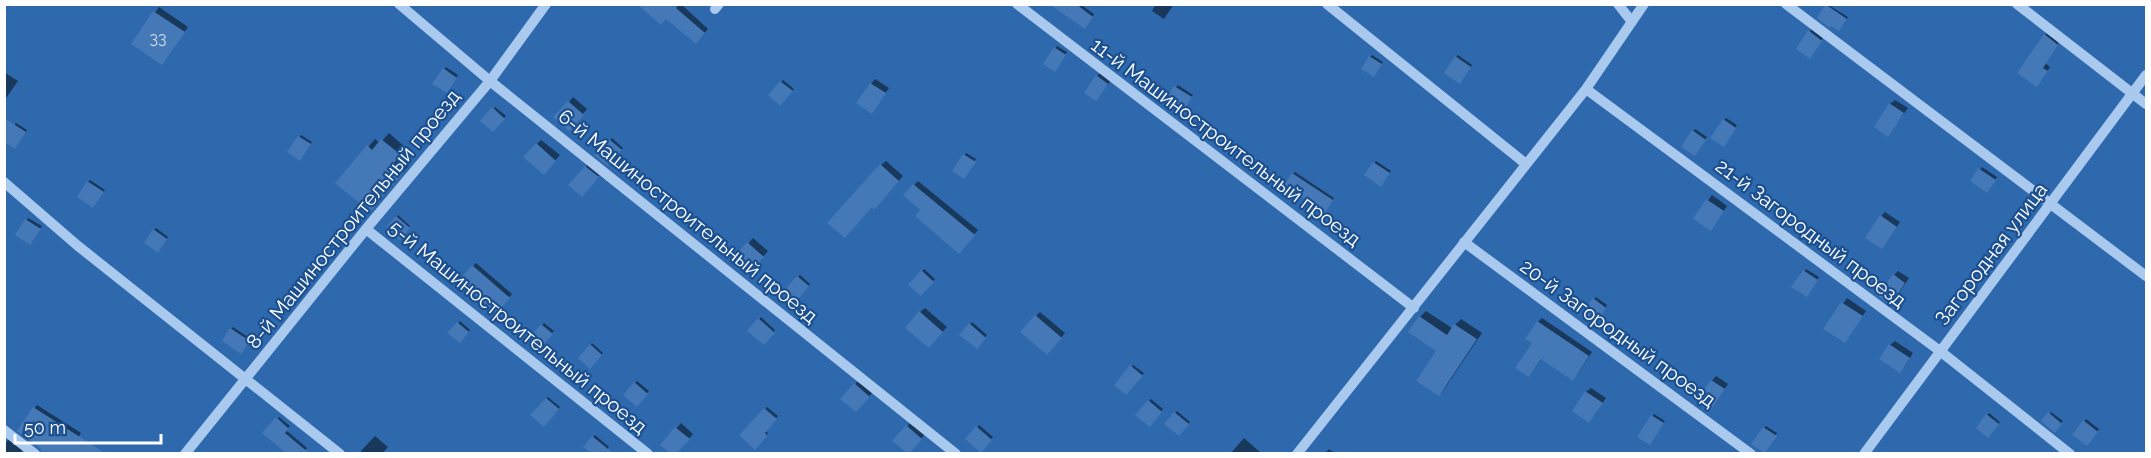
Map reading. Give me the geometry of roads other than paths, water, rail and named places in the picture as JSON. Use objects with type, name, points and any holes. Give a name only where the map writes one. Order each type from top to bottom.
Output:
[{"type":"street","name":"6-й Машиностроительный проезд","points":[[399,4],[490,81],[956,453]]},
{"type":"street","name":"8-й Машиностроительный проезд","points":[[185,453],[366,229],[490,81],[546,4]]},
{"type":"street","name":"11-й Машиностроительный проезд","points":[[1017,4],[1414,308]]},
{"type":"street","points":[[1327,4],[1526,164]]},
{"type":"street","points":[[1618,4],[1632,22]]},
{"type":"street","points":[[1297,453],[1586,88],[1644,4]]},
{"type":"street","points":[[1786,4],[2146,276]]},
{"type":"street","points":[[2017,4],[2146,104]]},
{"type":"street","name":"Загородная улица","points":[[1864,453],[2146,75]]},
{"type":"street","name":"21-й Загородный проезд","points":[[1586,88],[1940,351],[2070,453]]},
{"type":"street","points":[[4,182],[78,246],[244,380],[340,453]]},
{"type":"street","name":"5-й Машиностроительный проезд","points":[[366,229],[648,453]]},
{"type":"street","name":"20-й Загородный проезд","points":[[1464,242],[1751,453]]},
{"type":"street","points":[[4,430],[35,453]]}]
